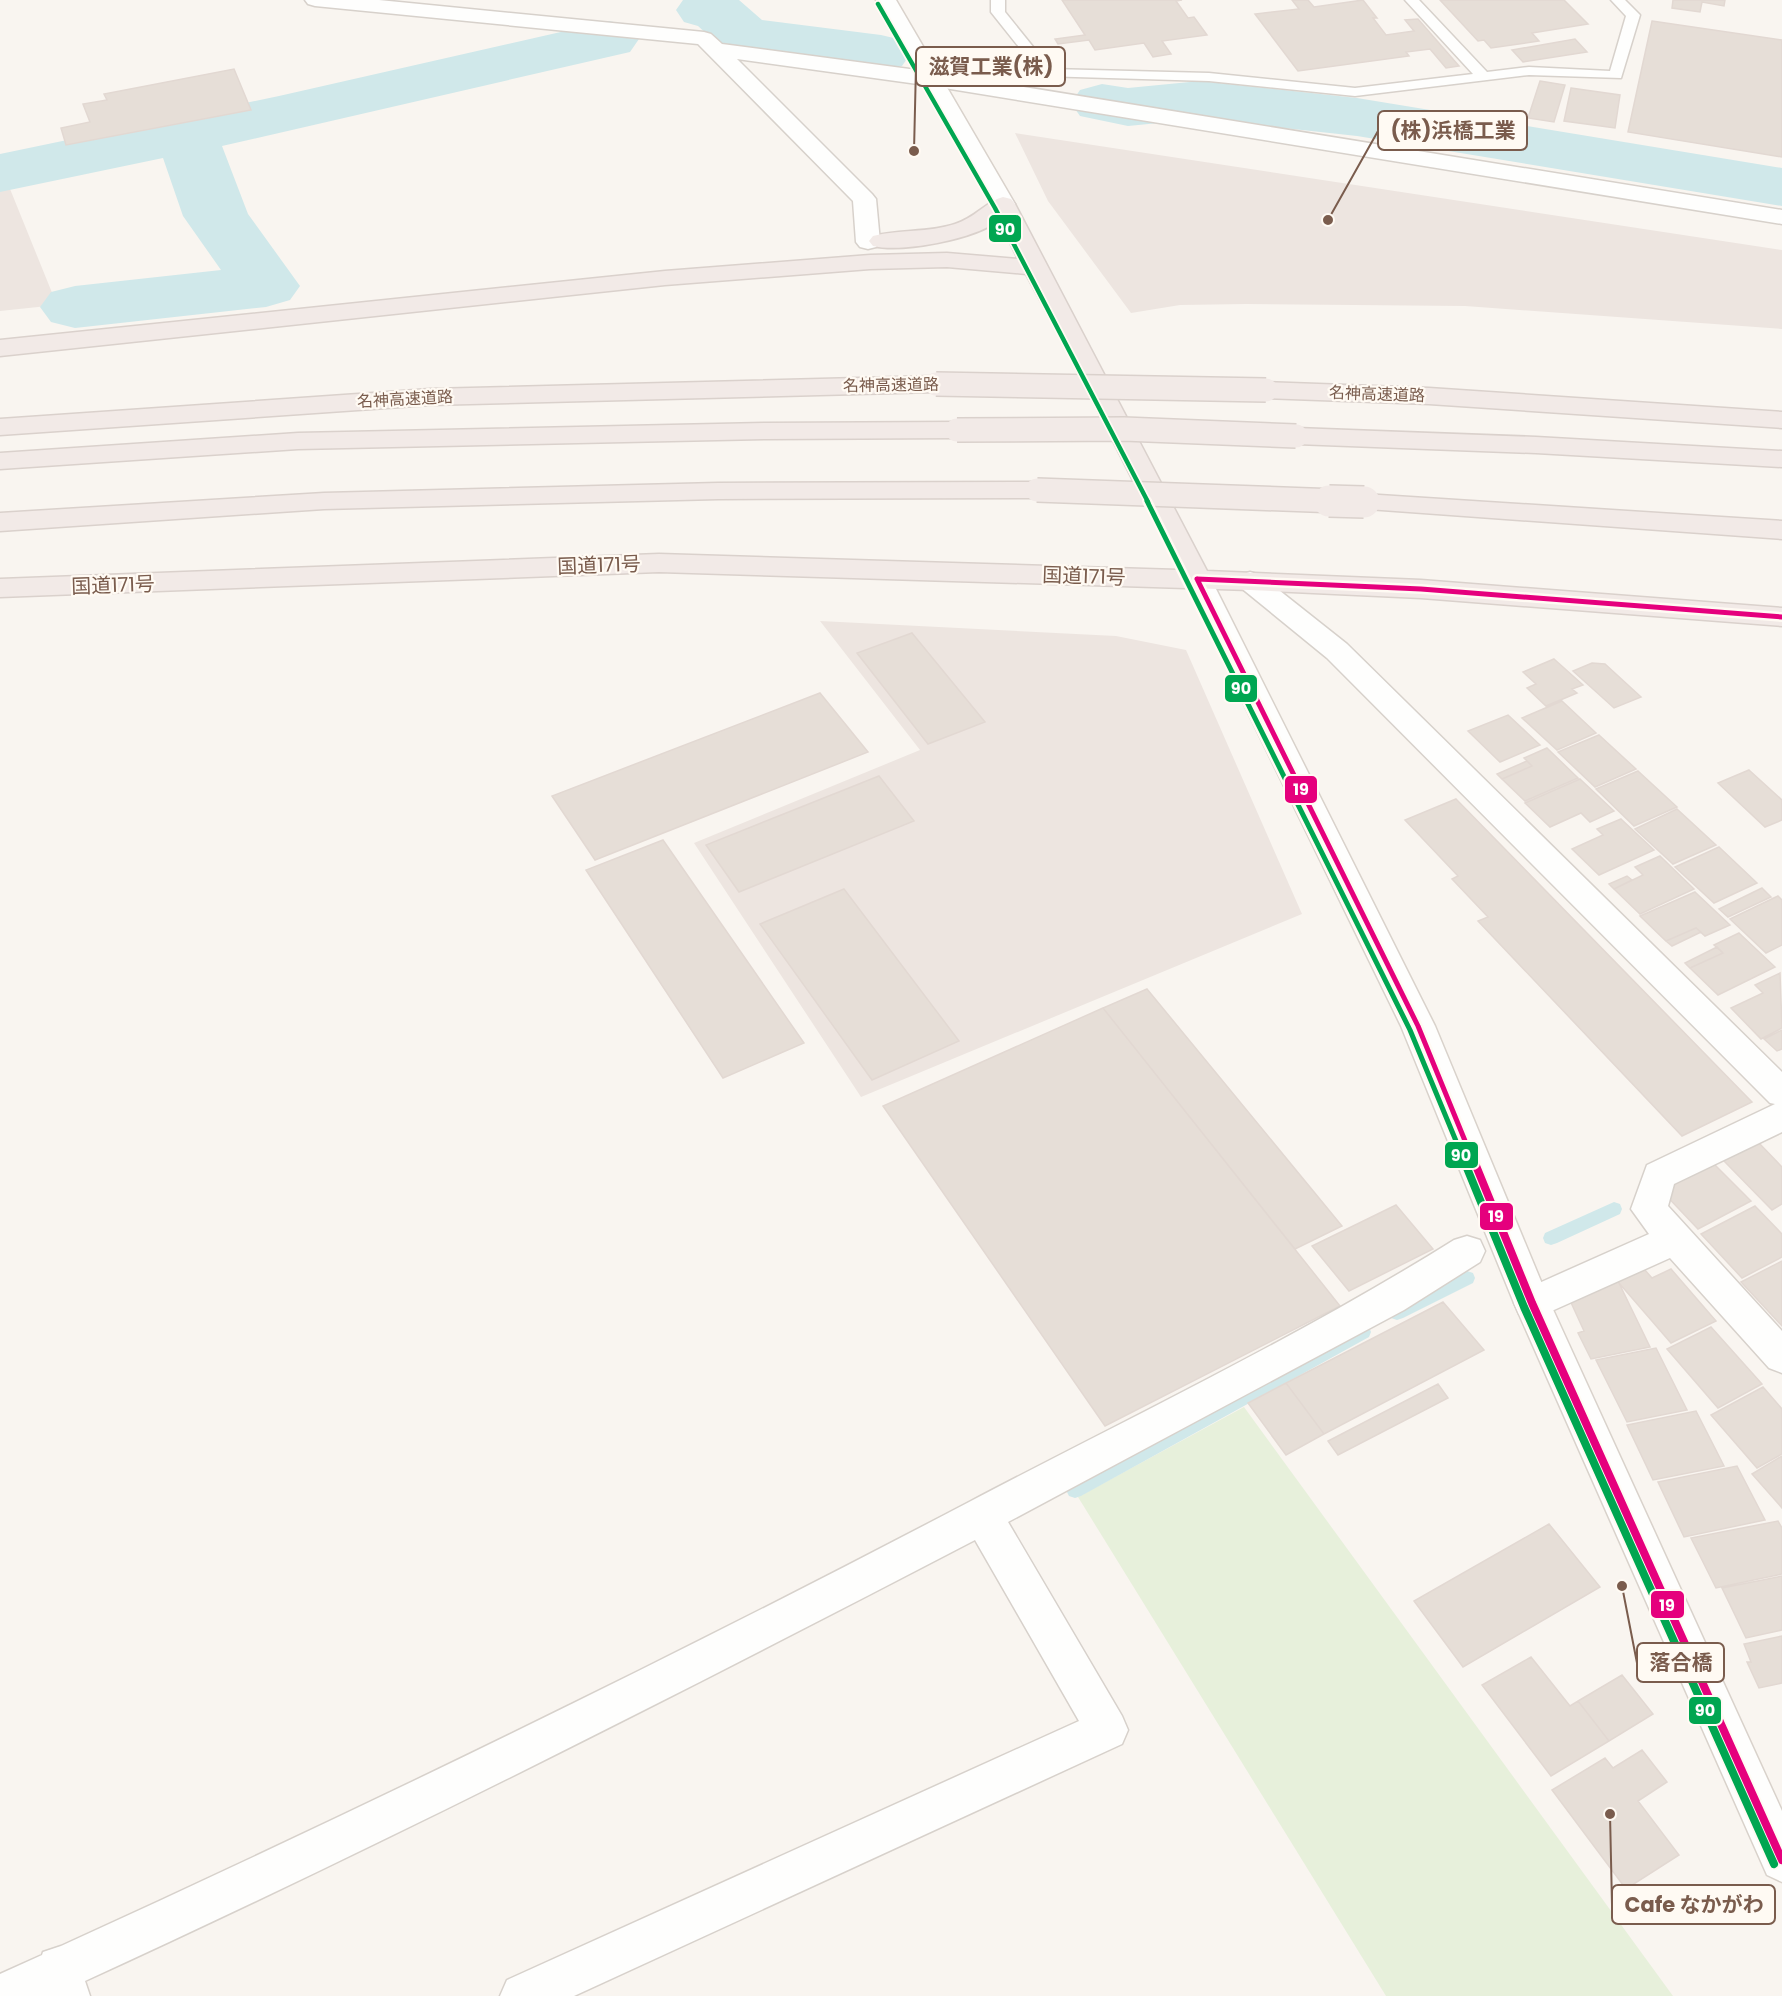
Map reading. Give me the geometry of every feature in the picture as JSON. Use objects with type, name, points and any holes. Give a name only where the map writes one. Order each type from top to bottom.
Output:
[{"type":"highway","points":[[415,304],[510,280],[693,258],[924,238],[961,230],[979,223],[1004,204],[1034,267],[1082,353],[1197,579]]},
{"type":"highway","points":[[0,348],[665,278],[870,262],[947,260],[1034,267]]},
{"type":"highway","name":"名神高速道路","points":[[0,427],[430,397],[936,384],[1266,390],[1429,396],[1782,420]]},
{"type":"highway","name":"名神高速道路","points":[[0,461],[298,441],[767,431],[1124,429],[1536,445],[1782,459]]},
{"type":"highway","points":[[0,522],[324,501],[717,491],[1037,490],[1364,502],[1782,530]]},
{"type":"highway","name":"国道171号","points":[[0,588],[659,563],[1197,579],[1421,589],[1782,617]]},
{"type":"street","points":[[315,0],[704,38],[864,199],[868,242]]},
{"type":"street","points":[[886,0],[1004,204]]},
{"type":"street","points":[[716,50],[932,79],[1782,217]]},
{"type":"street","points":[[1197,579],[1418,1026],[1532,1303],[1782,1860]]},
{"type":"street","points":[[1250,581],[1337,651],[1782,1093]]},
{"type":"street","points":[[1782,1116],[1659,1175],[1649,1209],[1782,1358]]},
{"type":"street","points":[[1532,1303],[1675,1239]]},
{"type":"street","points":[[3,1996],[63,1982],[219,1898],[647,1689],[982,1515],[1087,1476],[1391,1299],[1467,1251]]},
{"type":"street","points":[[535,1994],[1107,1730],[982,1515]]},
{"type":"lane","points":[[998,0],[998,12],[1047,73],[1209,77],[1355,92],[1529,71],[1616,75],[1632,15],[1618,0]]},
{"type":"lane","points":[[1412,0],[1484,76]]},
{"type":"shaded area","points":[[1015,133],[1782,250],[1782,329],[1465,306],[1180,305],[1131,313],[1048,201]]},
{"type":"shaded area","points":[[6,179],[57,305],[0,311],[0,180]]},
{"type":"shaded area","points":[[820,621],[1116,636],[1186,650],[1302,914],[861,1097],[694,843],[920,750]]},
{"type":"green space","points":[[1244,1407],[1673,1996],[1386,1996],[1078,1497]]},
{"type":"building","points":[[1062,0],[1182,0],[1176,1],[1188,18],[1194,17],[1207,35],[1162,41],[1171,54],[1153,57],[1144,43],[1095,50],[1089,40],[1058,44],[1055,39],[1085,35]]},
{"type":"building","points":[[1292,0],[1308,0],[1314,7],[1363,0],[1377,18],[1373,18],[1386,35],[1414,31],[1405,20],[1418,19],[1459,66],[1446,68],[1430,49],[1406,52],[1409,56],[1298,71],[1255,14],[1299,9]]},
{"type":"building","points":[[1440,0],[1564,0],[1588,24],[1532,33],[1539,41],[1491,48],[1484,40],[1478,41]]},
{"type":"building","points":[[1673,0],[1725,0],[1724,6],[1702,2],[1700,12],[1672,8]]},
{"type":"building","points":[[1652,21],[1782,40],[1782,157],[1628,132]]},
{"type":"building","points":[[1575,39],[1587,52],[1523,62],[1512,50]]},
{"type":"building","points":[[234,69],[251,110],[66,145],[61,128],[90,122],[83,104],[107,100],[104,94]]},
{"type":"building","points":[[1540,81],[1565,85],[1554,122],[1528,118]]},
{"type":"building","points":[[1571,88],[1620,95],[1615,128],[1564,121]]},
{"type":"building","points":[[912,633],[985,722],[928,744],[857,653]]},
{"type":"building","points":[[1554,659],[1583,685],[1572,689],[1577,693],[1546,706],[1527,688],[1536,684],[1523,672]]},
{"type":"building","points":[[1592,663],[1605,664],[1641,697],[1614,708],[1573,671]]},
{"type":"building","points":[[820,693],[868,752],[595,860],[552,796]]},
{"type":"building","points":[[1562,701],[1596,733],[1557,750],[1522,718]]},
{"type":"building","points":[[1508,715],[1540,745],[1500,762],[1468,731]]},
{"type":"building","points":[[1599,735],[1636,769],[1595,787],[1558,752]]},
{"type":"building","points":[[1547,748],[1578,778],[1525,801],[1502,779],[1532,766],[1524,758]]},
{"type":"building","points":[[1527,761],[1532,766],[1502,779],[1497,774]]},
{"type":"building","points":[[1749,770],[1782,800],[1782,820],[1765,827],[1718,783]]},
{"type":"building","points":[[1638,771],[1677,807],[1634,826],[1596,789]]},
{"type":"building","points":[[879,776],[914,821],[739,892],[706,845]]},
{"type":"building","points":[[1580,779],[1614,811],[1590,822],[1581,813],[1550,827],[1525,803]]},
{"type":"building","points":[[1456,799],[1752,1102],[1682,1136],[1478,921],[1488,917],[1452,879],[1458,876],[1405,820]]},
{"type":"building","points":[[1677,809],[1716,845],[1673,864],[1635,829]]},
{"type":"building","points":[[1621,819],[1654,850],[1599,875],[1572,849],[1603,835],[1597,829]]},
{"type":"building","points":[[663,840],[804,1043],[723,1078],[586,870]]},
{"type":"building","points":[[1719,847],[1757,883],[1714,903],[1675,867]]},
{"type":"building","points":[[1660,856],[1694,889],[1640,914],[1614,889],[1643,875],[1635,867]]},
{"type":"building","points":[[1627,876],[1632,880],[1614,889],[1609,884]]},
{"type":"building","points":[[1762,888],[1771,897],[1728,917],[1719,909]]},
{"type":"building","points":[[844,889],[959,1041],[872,1080],[760,924]]},
{"type":"building","points":[[1695,892],[1730,925],[1705,936],[1696,928],[1666,941],[1640,916]]},
{"type":"building","points":[[1778,896],[1782,900],[1782,945],[1766,953],[1730,919]]},
{"type":"building","points":[[1696,928],[1701,932],[1672,946],[1666,941]]},
{"type":"building","points":[[1739,933],[1775,967],[1718,995],[1690,968],[1723,953],[1714,945]]},
{"type":"building","points":[[1717,947],[1723,953],[1690,968],[1685,963]]},
{"type":"building","points":[[1780,973],[1782,1028],[1761,1039],[1731,1008],[1763,993],[1755,985]]},
{"type":"building","points":[[1147,989],[1342,1226],[1295,1249],[1103,1008]]},
{"type":"building","points":[[1103,1008],[1340,1306],[1105,1426],[883,1106]]},
{"type":"building","points":[[1782,1030],[1782,1049],[1777,1051],[1764,1039]]},
{"type":"building","points":[[1758,1142],[1782,1167],[1782,1204],[1772,1210],[1723,1160]]},
{"type":"building","points":[[1712,1162],[1751,1201],[1698,1229],[1660,1189]]},
{"type":"building","points":[[1396,1205],[1433,1249],[1349,1291],[1312,1246]]},
{"type":"building","points":[[1755,1206],[1782,1234],[1782,1257],[1742,1278],[1701,1234]]},
{"type":"building","points":[[1636,1260],[1652,1278],[1671,1269],[1716,1321],[1671,1343],[1619,1283],[1618,1269]]},
{"type":"building","points":[[1782,1261],[1782,1326],[1741,1282]]},
{"type":"building","points":[[1618,1281],[1650,1347],[1591,1359],[1578,1333],[1584,1331],[1568,1296]]},
{"type":"building","points":[[1443,1302],[1484,1350],[1324,1434],[1286,1383]]},
{"type":"building","points":[[1711,1327],[1762,1384],[1718,1408],[1667,1349]]},
{"type":"building","points":[[1656,1348],[1687,1410],[1627,1422],[1596,1360]]},
{"type":"building","points":[[1286,1383],[1324,1434],[1286,1455],[1248,1403]]},
{"type":"building","points":[[1438,1384],[1448,1398],[1338,1455],[1328,1441]]},
{"type":"building","points":[[1763,1387],[1782,1409],[1782,1454],[1757,1468],[1711,1415]]},
{"type":"building","points":[[1696,1411],[1724,1466],[1653,1480],[1627,1425]]},
{"type":"building","points":[[1782,1456],[1782,1508],[1752,1474]]},
{"type":"building","points":[[1737,1466],[1765,1520],[1684,1537],[1658,1482]]},
{"type":"building","points":[[1778,1521],[1782,1528],[1782,1574],[1716,1588],[1691,1538]]},
{"type":"building","points":[[1549,1524],[1600,1587],[1463,1667],[1414,1601]]},
{"type":"building","points":[[1782,1576],[1782,1630],[1746,1638],[1722,1588]]},
{"type":"building","points":[[1782,1636],[1782,1683],[1759,1688],[1747,1662],[1751,1662],[1744,1644]]},
{"type":"building","points":[[1531,1657],[1570,1706],[1578,1701],[1609,1741],[1551,1776],[1482,1685]]},
{"type":"building","points":[[1622,1675],[1653,1714],[1609,1741],[1578,1701]]},
{"type":"building","points":[[1642,1750],[1667,1782],[1638,1801],[1679,1855],[1626,1889],[1552,1790],[1605,1758],[1613,1768]]},
{"type":"waterway","points":[[705,10],[715,10],[744,36],[881,53]]},
{"type":"waterway","points":[[0,173],[279,115],[609,39]]},
{"type":"waterway","points":[[1102,103],[1128,107],[1200,100],[1357,117],[1782,187]]},
{"type":"waterway","points":[[75,307],[266,286],[216,216],[186,135]]},
{"type":"waterway","points":[[1551,1238],[1614,1209]]},
{"type":"waterway","points":[[1397,1313],[1467,1278]]},
{"type":"waterway","points":[[1075,1490],[1363,1332]]},
{"type":"transit line","name":"90","points":[[878,4],[995,208],[1026,271],[1074,357],[1189,583],[1410,1030],[1524,1307],[1774,1864]]},
{"type":"transit line","name":"19","points":[[1197,579],[1418,1026],[1532,1303],[1782,1860]]},
{"type":"transit line","name":"19","points":[[1197,579],[1421,589],[1782,617]]},
{"type":"place","name":"滋賀工業(株)","points":[[914,151]]},
{"type":"place","name":"(株)浜橋工業","points":[[1328,220]]},
{"type":"place","name":"落合橋","points":[[1622,1586]]},
{"type":"place","name":"Cafe なかがわ","points":[[1610,1814]]}]
